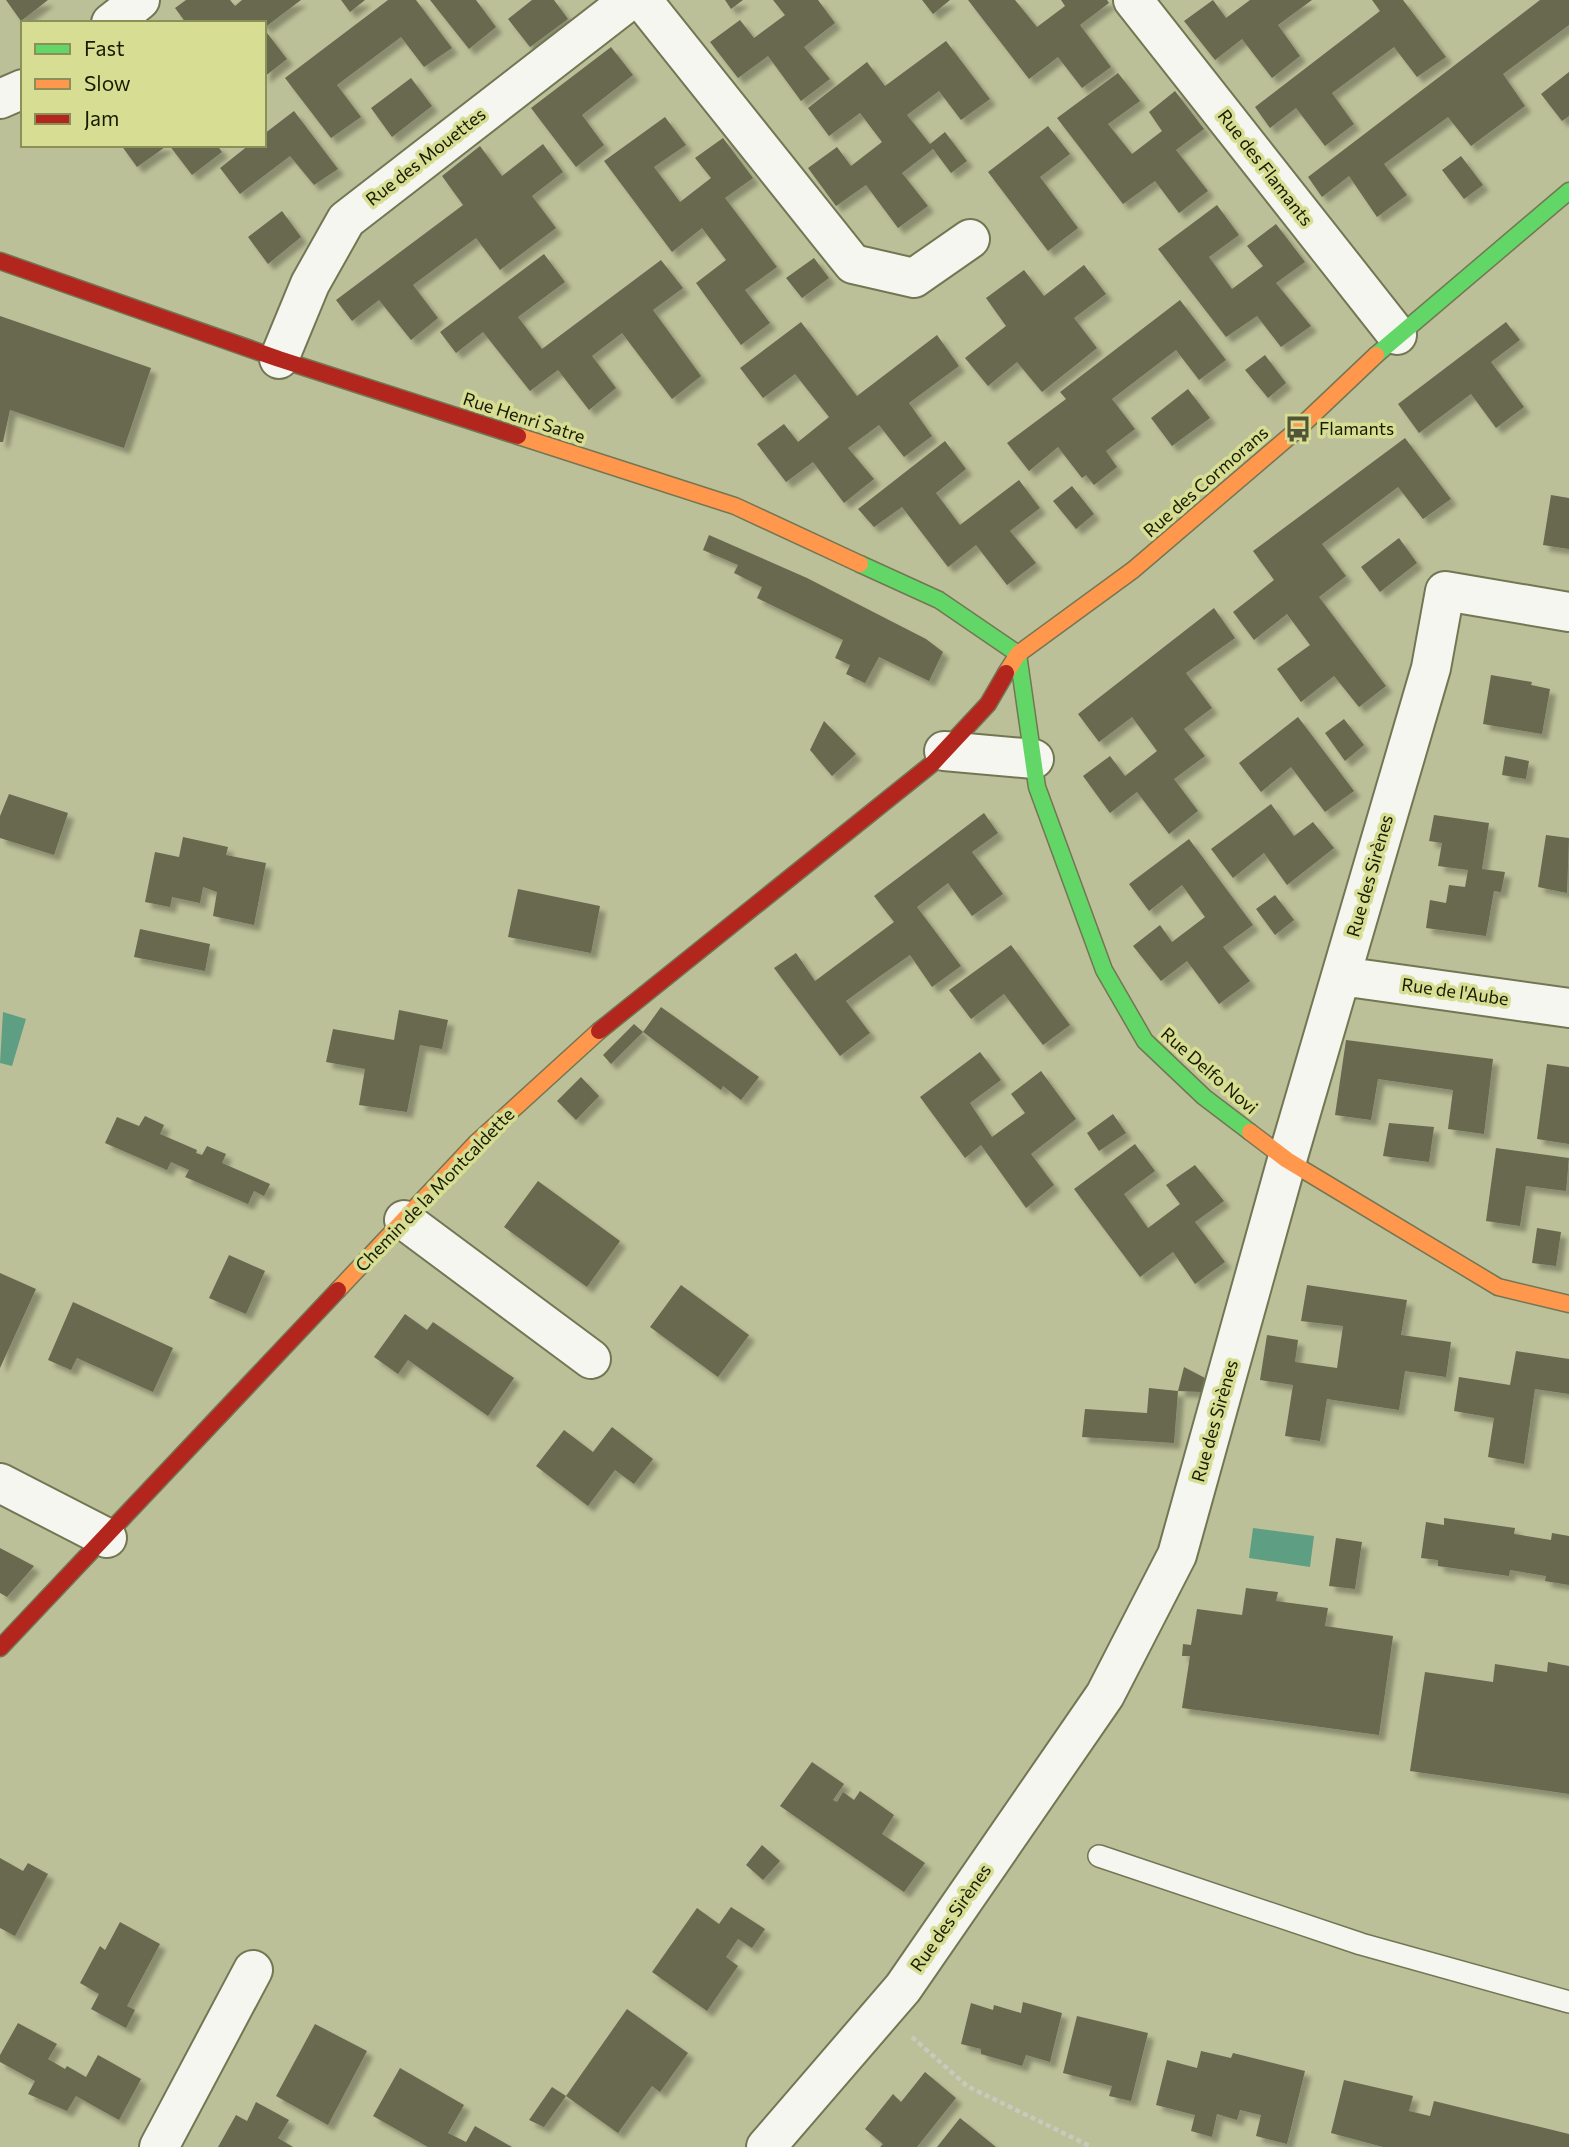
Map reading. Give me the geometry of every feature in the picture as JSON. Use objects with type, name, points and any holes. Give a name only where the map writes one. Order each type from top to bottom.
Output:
[{"type":"street","points":[[114,21],[140,0]]},
{"type":"street","name":"Rue des Mouettes","points":[[279,359],[310,284],[346,219],[630,0]]},
{"type":"street","points":[[642,0],[853,264],[914,278],[970,239]]},
{"type":"street","name":"Rue des Flamants","points":[[1133,0],[1396,335]]},
{"type":"street","points":[[0,99],[21,90]]},
{"type":"street","name":"Rue des Cormorans","points":[[1018,654],[1133,570],[1298,429],[1396,335],[1569,191]]},
{"type":"street","name":"Rue Henri Satre","points":[[0,261],[279,359],[735,506],[939,600],[1018,654]]},
{"type":"street","name":"Rue des Sirènes","points":[[772,2145],[903,1988],[1105,1695],[1177,1555],[1287,1160],[1431,668],[1445,591],[1569,612]]},
{"type":"street","name":"Chemin de la Montcaldette","points":[[0,1648],[107,1538],[476,1143],[609,1022],[944,751],[988,704],[1018,654]]},
{"type":"street","name":"Rue Delfo Novi","points":[[1018,654],[1037,787],[1104,970],[1145,1041],[1204,1097],[1287,1160],[1498,1287],[1569,1304]]},
{"type":"street","points":[[944,751],[1034,758]]},
{"type":"street","name":"Rue de l'Aube","points":[[1341,976],[1569,1009]]},
{"type":"street","points":[[404,1220],[590,1359]]},
{"type":"street","points":[[0,1483],[107,1538]]},
{"type":"street","points":[[159,2147],[253,1970]]},
{"type":"lane","points":[[1099,1856],[1361,1944],[1569,2002]]},
{"type":"path","points":[[883,2010],[967,2086],[1092,2147]]},
{"type":"shaded area","points":[[3,1012],[26,1019],[12,1066],[0,1063]]},
{"type":"shaded area","points":[[1253,1528],[1314,1536],[1310,1567],[1249,1558]]},
{"type":"building","points":[[6,0],[48,0],[21,21]]},
{"type":"building","points":[[186,0],[230,0],[235,6],[242,0],[301,0],[266,26],[266,21],[185,21],[175,8]]},
{"type":"building","points":[[341,0],[365,0],[350,12]]},
{"type":"building","points":[[388,0],[416,0],[452,48],[424,67],[401,37],[337,85],[361,117],[331,138],[285,78]]},
{"type":"building","points":[[430,0],[476,0],[496,27],[469,49]]},
{"type":"building","points":[[532,0],[554,0],[568,19],[530,47],[508,19]]},
{"type":"building","points":[[725,0],[743,0],[731,9]]},
{"type":"building","points":[[773,0],[818,0],[835,23],[804,47],[830,79],[801,101],[768,56],[738,78],[710,42],[740,20],[754,38],[785,15]]},
{"type":"building","points":[[922,0],[950,0],[933,14]]},
{"type":"building","points":[[968,0],[1015,0],[1037,27],[1065,6],[1061,0],[1107,0],[1109,3],[1080,25],[1111,67],[1082,88],[1058,57],[1029,79]]},
{"type":"building","points":[[1213,0],[1226,18],[1250,0],[1312,0],[1278,25],[1300,56],[1272,78],[1242,39],[1215,60],[1184,21]]},
{"type":"building","points":[[1372,0],[1403,0],[1446,57],[1417,77],[1394,47],[1332,93],[1354,124],[1325,146],[1296,108],[1270,128],[1255,107],[1380,11]]},
{"type":"building","points":[[1540,0],[1569,0],[1569,25],[1503,74],[1525,106],[1471,146],[1448,117],[1384,164],[1407,195],[1377,217],[1349,176],[1322,197],[1308,177]]},
{"type":"building","points":[[266,32],[287,59],[266,75]]},
{"type":"building","points":[[946,41],[990,99],[961,120],[939,91],[907,115],[930,144],[945,132],[967,161],[951,173],[933,149],[902,173],[928,206],[898,228],[866,185],[836,206],[808,168],[837,147],[851,166],[882,142],[860,113],[829,136],[808,108],[867,62],[885,86]]},
{"type":"building","points":[[611,47],[633,75],[582,115],[604,145],[576,167],[531,108]]},
{"type":"building","points":[[1569,72],[1569,116],[1562,121],[1541,94]]},
{"type":"building","points":[[1118,73],[1140,101],[1108,124],[1132,154],[1162,131],[1149,112],[1175,91],[1204,129],[1176,150],[1208,191],[1179,213],[1155,181],[1123,204],[1057,118]]},
{"type":"building","points":[[411,78],[432,106],[392,137],[371,108]]},
{"type":"building","points":[[294,111],[338,169],[314,185],[290,156],[240,194],[220,168],[246,147],[266,147],[266,132]]},
{"type":"building","points":[[665,117],[686,145],[654,167],[680,202],[711,178],[695,158],[723,138],[753,178],[725,198],[777,267],[745,290],[770,323],[741,345],[696,283],[726,260],[702,228],[672,252],[604,161]]},
{"type":"building","points":[[1048,126],[1070,154],[1040,177],[1078,228],[1048,251],[988,172]]},
{"type":"building","points":[[543,144],[563,172],[532,196],[556,228],[500,270],[476,238],[413,285],[438,318],[411,340],[379,300],[352,321],[336,300],[463,205],[442,176],[480,146],[502,176]]},
{"type":"building","points":[[122,147],[165,147],[137,167]]},
{"type":"building","points":[[171,147],[218,147],[222,152],[192,175]]},
{"type":"building","points":[[1461,156],[1483,185],[1464,199],[1442,170]]},
{"type":"building","points":[[1217,205],[1239,235],[1209,257],[1232,289],[1263,266],[1247,246],[1276,224],[1305,262],[1276,283],[1311,326],[1281,347],[1257,316],[1226,337],[1158,249]]},
{"type":"building","points":[[282,211],[301,237],[268,264],[248,237]]},
{"type":"building","points":[[544,254],[565,282],[518,317],[542,349],[661,260],[683,288],[653,310],[701,376],[672,399],[622,333],[592,356],[616,388],[589,410],[558,370],[530,391],[483,332],[456,353],[440,332]]},
{"type":"building","points":[[814,258],[829,278],[802,298],[786,278]]},
{"type":"building","points":[[1084,265],[1106,294],[1074,318],[1097,348],[1042,392],[1017,362],[988,386],[965,358],[1006,326],[986,298],[1024,270],[1044,296]]},
{"type":"building","points":[[1180,300],[1226,360],[1199,380],[1176,350],[1112,399],[1135,429],[1106,451],[1117,467],[1094,485],[1086,475],[1082,478],[1058,447],[1029,471],[1007,443],[1066,399],[1060,392]]},
{"type":"building","points":[[0,316],[151,368],[124,448],[10,410],[3,442],[0,442]]},
{"type":"building","points":[[801,322],[857,396],[937,335],[959,366],[909,403],[932,436],[904,457],[879,425],[848,448],[874,479],[844,503],[813,462],[786,482],[757,444],[784,424],[798,442],[829,417],[795,374],[763,398],[740,368]]},
{"type":"building","points":[[1506,322],[1520,340],[1491,362],[1524,407],[1496,428],[1471,394],[1419,433],[1398,404]]},
{"type":"building","points":[[1265,355],[1286,383],[1268,398],[1245,370]]},
{"type":"building","points":[[1188,389],[1210,418],[1172,446],[1151,418]]},
{"type":"building","points":[[1405,438],[1451,499],[1423,519],[1398,487],[1322,544],[1346,576],[1319,597],[1386,686],[1359,707],[1334,676],[1301,702],[1277,669],[1310,645],[1287,614],[1254,640],[1233,612],[1274,580],[1253,551]]},
{"type":"building","points":[[945,441],[966,469],[936,493],[960,525],[1019,480],[1040,508],[1010,531],[1036,563],[1007,585],[976,545],[948,567],[902,507],[874,527],[858,509]]},
{"type":"building","points":[[1072,486],[1094,514],[1076,529],[1053,501]]},
{"type":"building","points":[[1551,495],[1569,498],[1569,549],[1543,545]]},
{"type":"building","points":[[709,535],[807,578],[926,639],[943,652],[929,681],[879,657],[865,683],[846,674],[850,665],[835,658],[843,640],[757,598],[762,587],[734,573],[738,565],[703,550]]},
{"type":"building","points":[[1399,538],[1417,563],[1380,592],[1361,567]]},
{"type":"building","points":[[1214,608],[1235,638],[1186,673],[1212,708],[1184,729],[1205,756],[1174,779],[1198,811],[1169,834],[1137,792],[1110,813],[1083,776],[1110,756],[1125,776],[1157,751],[1132,717],[1099,742],[1078,714]]},
{"type":"building","points":[[1491,675],[1532,682],[1531,685],[1550,689],[1542,734],[1483,724]]},
{"type":"building","points":[[1298,717],[1354,791],[1325,812],[1291,767],[1261,792],[1239,763]]},
{"type":"building","points":[[1344,719],[1364,745],[1345,761],[1325,733]]},
{"type":"building","points":[[824,721],[856,754],[832,776],[810,750]]},
{"type":"building","points":[[1505,756],[1529,761],[1526,779],[1502,775]]},
{"type":"building","points":[[9,794],[68,813],[54,855],[0,838],[0,816]]},
{"type":"building","points":[[1271,804],[1294,836],[1313,822],[1334,848],[1287,885],[1264,853],[1233,878],[1211,849]]},
{"type":"building","points":[[984,813],[998,833],[972,852],[1003,894],[972,916],[948,883],[917,907],[961,966],[932,987],[910,955],[846,1001],[870,1033],[840,1056],[774,968],[796,953],[815,981],[894,922],[874,896]]},
{"type":"building","points":[[1434,815],[1489,823],[1482,869],[1505,872],[1501,892],[1494,891],[1486,936],[1426,928],[1430,900],[1446,903],[1449,885],[1465,887],[1468,870],[1438,866],[1442,843],[1429,841]]},
{"type":"building","points":[[1546,835],[1569,838],[1567,893],[1538,887]]},
{"type":"building","points":[[183,837],[228,847],[226,855],[266,863],[254,925],[213,916],[217,892],[203,887],[200,903],[172,897],[170,907],[145,902],[155,852],[179,857]]},
{"type":"building","points":[[1189,839],[1253,925],[1223,947],[1250,981],[1219,1004],[1187,961],[1161,981],[1133,946],[1160,925],[1172,942],[1205,917],[1182,885],[1149,911],[1129,884]]},
{"type":"building","points":[[518,889],[600,906],[591,953],[508,937]]},
{"type":"building","points":[[1275,895],[1294,920],[1275,935],[1256,909]]},
{"type":"building","points":[[140,929],[210,944],[205,971],[134,957]]},
{"type":"building","points":[[1011,945],[1070,1025],[1043,1045],[1004,994],[971,1019],[949,990]]},
{"type":"building","points":[[661,1007],[759,1077],[741,1100],[723,1086],[721,1090],[643,1032]]},
{"type":"building","points":[[399,1010],[448,1020],[442,1049],[420,1045],[407,1112],[359,1105],[365,1069],[326,1062],[333,1029],[394,1040]]},
{"type":"building","points":[[634,1024],[643,1032],[611,1064],[603,1055]]},
{"type":"building","points":[[1346,1040],[1493,1059],[1484,1134],[1448,1129],[1453,1090],[1378,1079],[1371,1120],[1335,1115]]},
{"type":"building","points":[[980,1052],[1001,1080],[970,1103],[992,1137],[1025,1113],[1011,1094],[1041,1071],[1076,1119],[1031,1154],[1054,1185],[1026,1208],[981,1145],[965,1158],[920,1097]]},
{"type":"building","points":[[1547,1064],[1569,1067],[1569,1144],[1537,1139]]},
{"type":"building","points":[[581,1077],[599,1096],[576,1120],[557,1101]]},
{"type":"building","points":[[1113,1114],[1126,1133],[1099,1151],[1087,1133]]},
{"type":"building","points":[[145,1116],[164,1125],[160,1134],[197,1150],[196,1153],[202,1155],[207,1146],[226,1154],[222,1163],[270,1184],[264,1196],[254,1191],[248,1204],[185,1177],[189,1170],[171,1162],[167,1170],[105,1143],[117,1117],[139,1126]]},
{"type":"building","points":[[1389,1123],[1434,1127],[1429,1162],[1383,1156]]},
{"type":"building","points":[[1135,1144],[1155,1171],[1124,1194],[1148,1228],[1180,1204],[1166,1185],[1195,1165],[1224,1201],[1195,1222],[1225,1262],[1195,1284],[1173,1252],[1140,1277],[1074,1189]]},
{"type":"building","points":[[1496,1148],[1569,1158],[1566,1191],[1526,1186],[1520,1226],[1486,1221]]},
{"type":"building","points":[[538,1181],[620,1241],[587,1287],[504,1227]]},
{"type":"building","points":[[1537,1228],[1561,1232],[1556,1266],[1532,1263]]},
{"type":"building","points":[[229,1255],[265,1271],[246,1314],[209,1298]]},
{"type":"building","points":[[0,1273],[36,1289],[0,1368]]},
{"type":"building","points":[[681,1285],[749,1335],[718,1377],[650,1327]]},
{"type":"building","points":[[1307,1285],[1407,1300],[1401,1335],[1451,1342],[1446,1377],[1405,1371],[1399,1410],[1327,1399],[1320,1441],[1285,1436],[1293,1385],[1260,1380],[1267,1335],[1298,1340],[1295,1362],[1337,1368],[1343,1326],[1301,1321]]},
{"type":"building","points":[[73,1302],[173,1348],[153,1392],[77,1358],[71,1370],[48,1360]]},
{"type":"building","points":[[405,1314],[427,1330],[433,1322],[514,1378],[488,1416],[408,1360],[398,1374],[374,1357]]},
{"type":"building","points":[[1516,1351],[1569,1359],[1569,1394],[1535,1389],[1524,1464],[1488,1457],[1494,1418],[1454,1411],[1459,1377],[1510,1385]]},
{"type":"building","points":[[1184,1367],[1205,1378],[1202,1392],[1178,1391]]},
{"type":"building","points":[[1149,1388],[1178,1391],[1174,1443],[1082,1437],[1085,1409],[1147,1413]]},
{"type":"building","points":[[612,1427],[653,1459],[634,1484],[615,1470],[588,1506],[536,1466],[564,1430],[593,1452]]},
{"type":"building","points":[[1444,1518],[1515,1528],[1514,1534],[1551,1540],[1552,1533],[1569,1536],[1569,1585],[1545,1581],[1546,1576],[1510,1570],[1509,1576],[1438,1566],[1438,1560],[1421,1558],[1426,1522],[1444,1525]]},
{"type":"building","points":[[1336,1538],[1362,1542],[1355,1589],[1329,1586]]},
{"type":"building","points":[[0,1548],[34,1566],[7,1597],[0,1593]]},
{"type":"building","points":[[1246,1588],[1278,1592],[1276,1601],[1328,1608],[1325,1626],[1393,1636],[1379,1735],[1182,1708],[1190,1656],[1182,1656],[1183,1644],[1191,1645],[1197,1609],[1242,1615]]},
{"type":"building","points":[[1548,1662],[1569,1666],[1569,1794],[1410,1771],[1425,1672],[1493,1682],[1495,1664],[1547,1672]]},
{"type":"building","points":[[812,1762],[844,1784],[833,1800],[837,1802],[843,1792],[854,1800],[860,1791],[894,1815],[882,1834],[925,1863],[904,1892],[780,1806]]},
{"type":"building","points":[[762,1845],[780,1861],[763,1880],[746,1865]]},
{"type":"building","points":[[0,1858],[23,1871],[28,1863],[48,1874],[15,1936],[0,1928]]},
{"type":"building","points":[[731,1907],[765,1929],[752,1948],[738,1939],[726,1957],[738,1966],[707,2011],[652,1972],[697,1908],[719,1924]]},
{"type":"building","points":[[120,1922],[160,1944],[127,2006],[135,2010],[126,2028],[91,2009],[99,1994],[80,1983],[100,1946],[105,1950]]},
{"type":"building","points":[[1023,2002],[1062,2013],[1050,2062],[1026,2055],[1022,2066],[981,2054],[981,2049],[961,2044],[971,2003],[993,2010],[994,2005],[1021,2013]]},
{"type":"building","points":[[627,2009],[688,2053],[660,2092],[652,2086],[618,2133],[566,2096]]},
{"type":"building","points":[[1077,2016],[1148,2033],[1131,2101],[1109,2096],[1112,2086],[1063,2073]]},
{"type":"building","points":[[18,2023],[57,2044],[48,2059],[65,2069],[67,2066],[86,2077],[98,2055],[141,2079],[119,2120],[76,2096],[67,2111],[28,2094],[35,2081],[0,2062],[0,2055]]},
{"type":"building","points":[[315,2024],[367,2051],[328,2125],[276,2096]]},
{"type":"building","points":[[1201,2051],[1231,2058],[1233,2053],[1305,2071],[1287,2144],[1256,2136],[1261,2115],[1240,2110],[1237,2120],[1217,2114],[1212,2137],[1191,2131],[1195,2115],[1156,2105],[1167,2060],[1197,2068]]},
{"type":"building","points":[[400,2068],[464,2105],[448,2133],[466,2142],[475,2126],[512,2147],[428,2147],[373,2116]]},
{"type":"building","points":[[925,2072],[956,2098],[917,2147],[880,2147],[883,2144],[865,2129],[893,2094],[901,2102]]},
{"type":"building","points":[[1344,2080],[1413,2096],[1409,2111],[1430,2116],[1434,2101],[1569,2134],[1569,2147],[1383,2147],[1331,2133]]},
{"type":"building","points":[[552,2087],[566,2096],[544,2127],[529,2120]]},
{"type":"building","points":[[256,2102],[289,2120],[278,2138],[293,2147],[218,2147],[236,2115],[247,2121]]},
{"type":"building","points":[[960,2118],[996,2147],[937,2147]]},
{"type":"traffic: fast","points":[[1376,355],[1569,191]]},
{"type":"traffic: fast","points":[[860,564],[939,600],[1018,654]]},
{"type":"traffic: fast","points":[[1018,654],[1037,787],[1104,970],[1145,1041],[1204,1097],[1250,1132]]},
{"type":"traffic: slow","points":[[1006,673],[1018,654],[1133,570],[1298,429],[1376,355]]},
{"type":"traffic: slow","points":[[518,436],[735,506],[860,564]]},
{"type":"traffic: slow","points":[[338,1290],[476,1143],[599,1031]]},
{"type":"traffic: slow","points":[[1250,1132],[1287,1160],[1498,1287],[1569,1304]]},
{"type":"traffic: jam","points":[[0,261],[279,359],[518,436]]},
{"type":"traffic: jam","points":[[599,1031],[933,763],[988,704],[1006,673]]},
{"type":"traffic: jam","points":[[0,1648],[338,1290]]},
{"type":"place","name":"Flamants","points":[[1298,429]]}]
